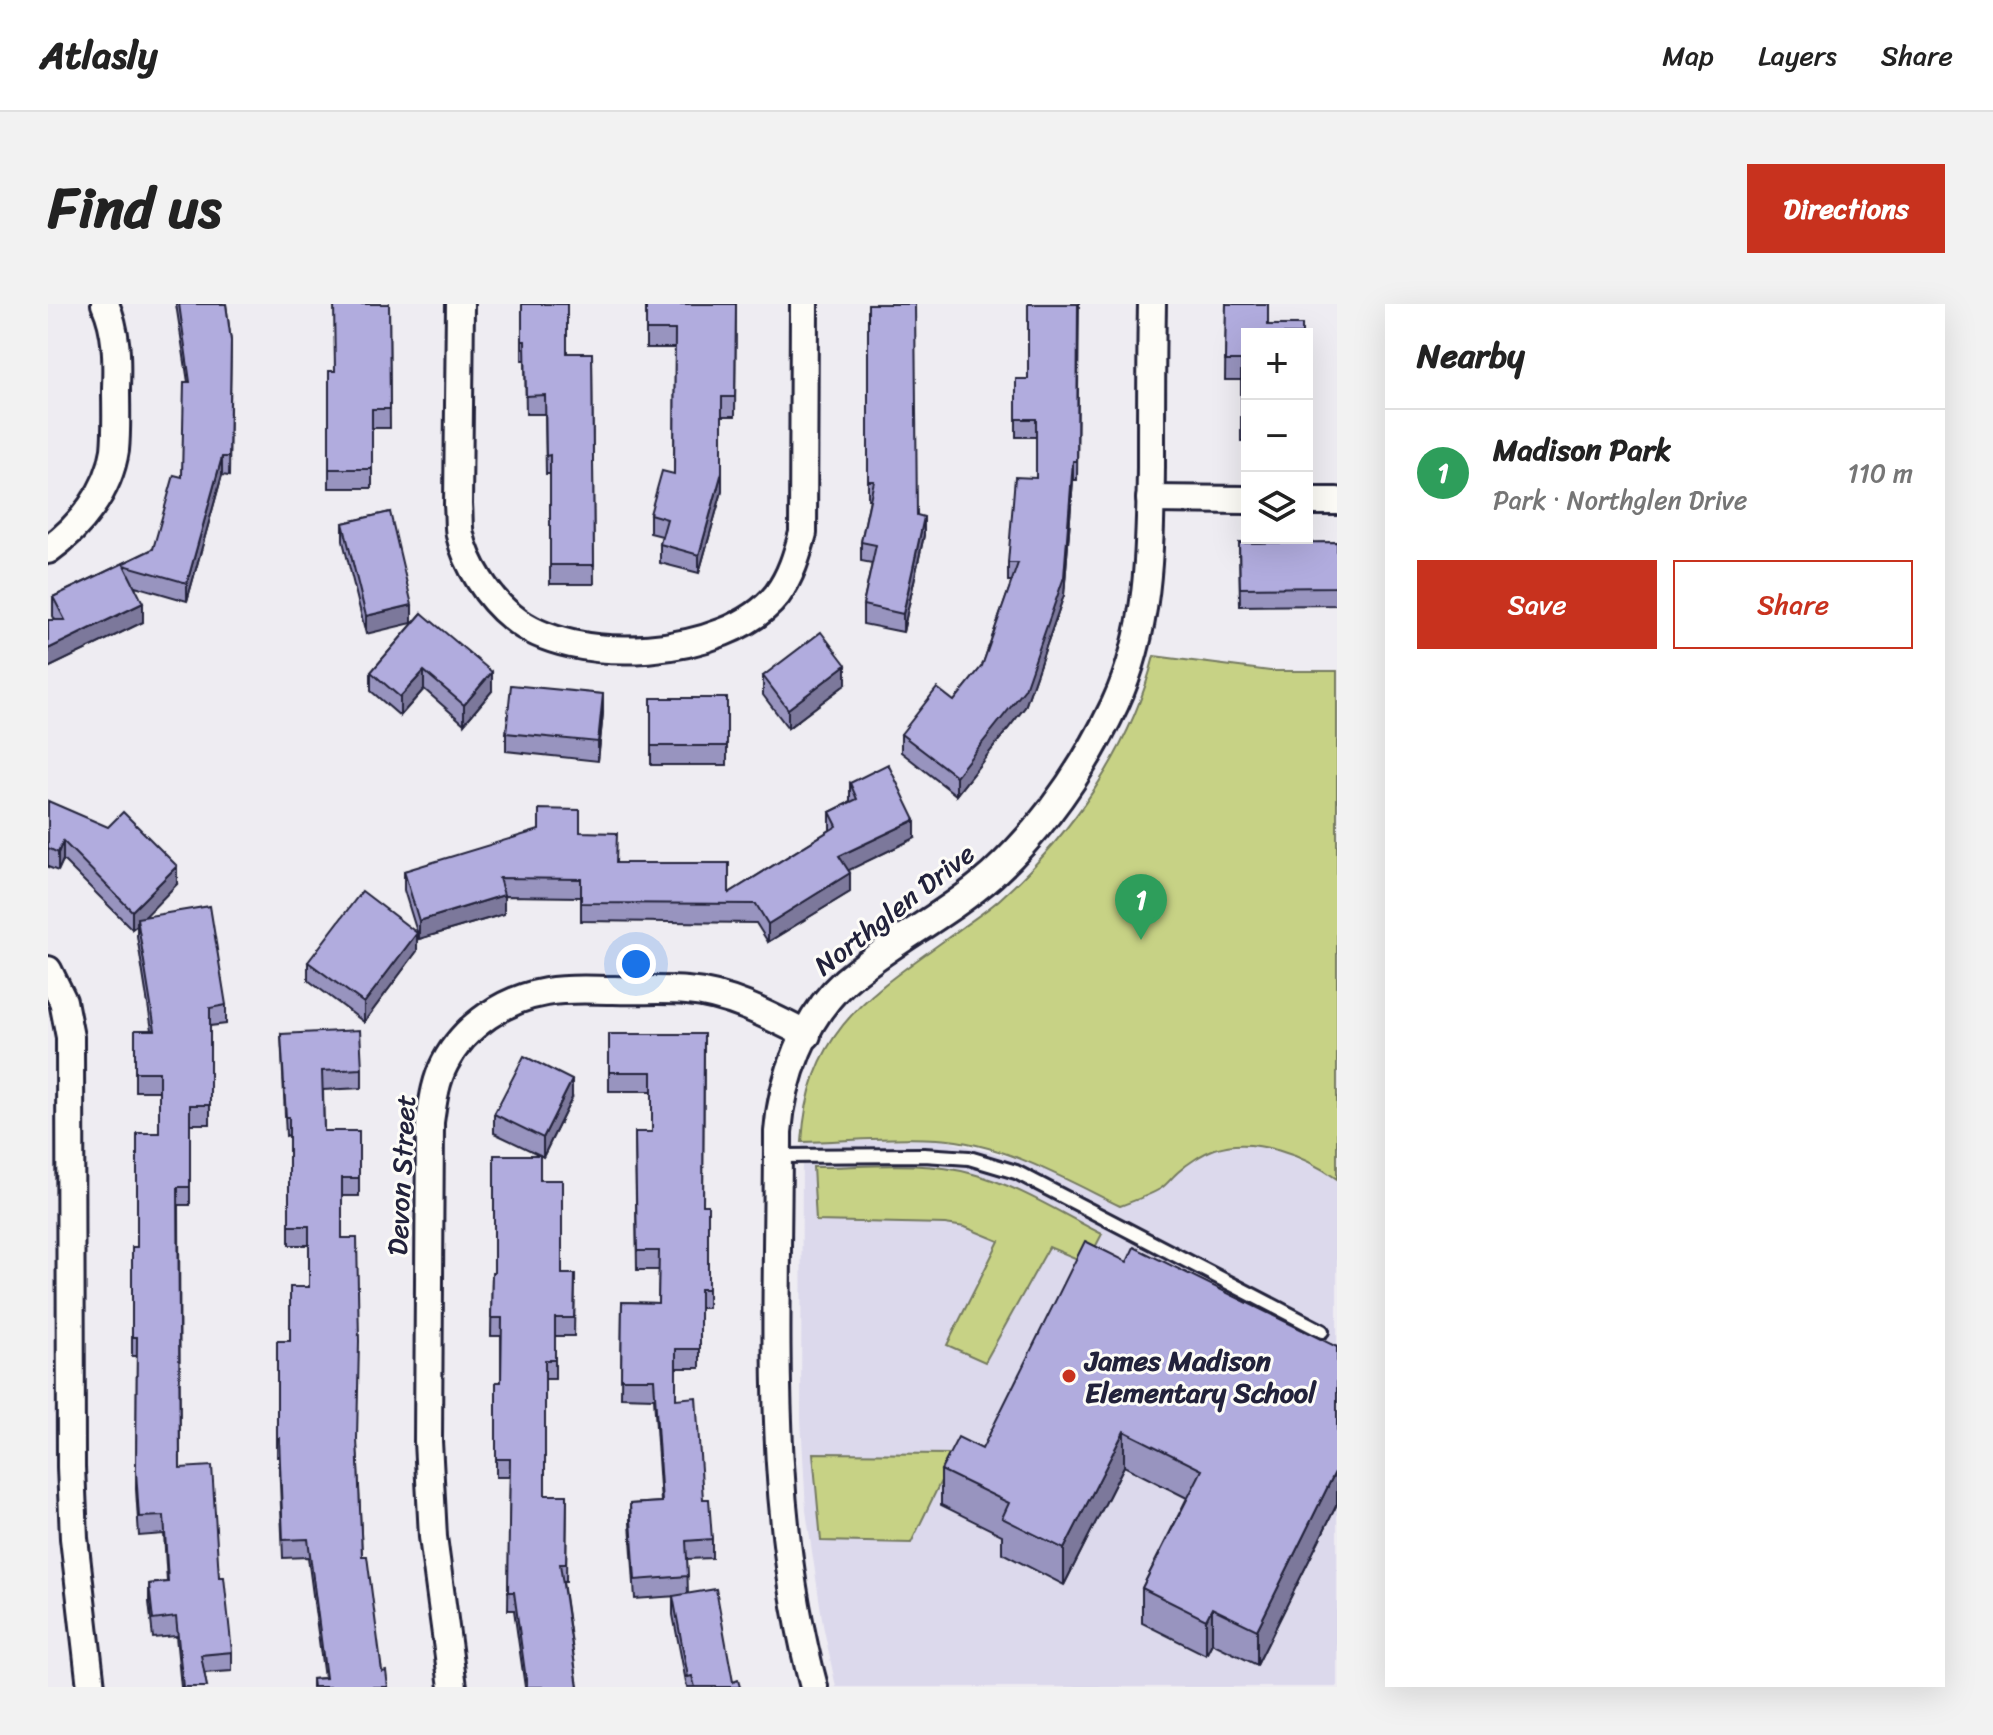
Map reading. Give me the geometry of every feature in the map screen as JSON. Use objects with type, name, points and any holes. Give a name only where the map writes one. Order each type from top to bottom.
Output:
[{"type":"street","points":[[48,550],[71,534],[106,481],[115,451],[117,348],[105,304]]},
{"type":"street","points":[[460,304],[458,505],[460,535],[472,566],[490,594],[512,617],[534,632],[595,648],[662,648],[698,642],[729,632],[754,617],[777,595],[795,565],[803,533],[804,304]]},
{"type":"street","name":"Northglen Drive","points":[[814,1687],[798,1624],[779,1471],[780,1098],[791,1062],[823,1006],[845,982],[991,876],[1064,793],[1115,704],[1132,661],[1144,609],[1151,549],[1152,304]]},
{"type":"street","points":[[1150,499],[1241,500]]},
{"type":"street","points":[[1313,501],[1337,501]]},
{"type":"street","points":[[48,970],[63,1001],[70,1037],[59,1255],[74,1538],[91,1687]]},
{"type":"street","name":"Devon Street","points":[[453,1687],[433,1537],[428,1441],[430,1122],[435,1090],[445,1062],[483,1018],[514,1000],[548,991],[689,991],[725,999],[768,1015],[807,1035]]},
{"type":"lane","points":[[778,1156],[924,1155],[969,1158],[1016,1172],[1322,1331]]},
{"type":"shaded area","name":"James Madison Elementary School","points":[[939,1139],[1026,1161],[1120,1206],[1162,1188],[1179,1171],[1213,1149],[1253,1145],[1284,1153],[1337,1179],[1337,1687],[836,1687],[806,1511],[801,1419],[802,1142]]},
{"type":"green space","points":[[1154,656],[1270,671],[1337,671],[1337,1179],[1279,1150],[1230,1146],[1205,1153],[1160,1189],[1120,1206],[1032,1164],[961,1142],[903,1138],[802,1142],[807,1102],[817,1069],[832,1041],[872,995],[995,903],[1051,847],[1074,819],[1114,757],[1144,691]]},
{"type":"green space","points":[[914,1166],[973,1174],[1023,1193],[1102,1234],[1087,1263],[1049,1247],[985,1362],[947,1345],[999,1241],[965,1227],[945,1224],[816,1221],[813,1167]]},
{"type":"green space","points":[[813,1453],[954,1454],[911,1543],[821,1541]]},
{"type":"building","points":[[179,304],[226,304],[231,341],[229,457],[222,457],[187,583],[124,565],[143,603],[48,649],[48,620],[65,620],[53,597],[153,549],[174,475],[182,477],[184,382],[190,382]]},
{"type":"building","points":[[334,304],[389,304],[390,409],[372,409],[372,469],[329,469],[329,371],[335,371]]},
{"type":"building","points":[[522,304],[567,304],[567,353],[592,353],[594,565],[550,565],[550,455],[546,456],[545,395],[526,396]]},
{"type":"building","points":[[646,304],[736,304],[735,397],[722,397],[722,472],[699,555],[660,544],[667,519],[650,514],[662,471],[674,474],[675,330],[646,330]]},
{"type":"building","points":[[868,304],[915,304],[917,515],[924,517],[903,614],[863,605],[876,545],[861,542],[874,481],[868,481]]},
{"type":"building","points":[[1028,304],[1078,304],[1077,461],[1073,461],[1064,577],[1025,689],[956,776],[901,734],[937,688],[954,701],[982,666],[1018,563],[1008,563],[1015,477],[1036,478],[1036,419],[1016,419],[1016,379],[1028,379]]},
{"type":"building","points":[[1226,304],[1268,304],[1268,325],[1302,325],[1302,328],[1241,328],[1241,361],[1225,361]]},
{"type":"building","points":[[390,512],[412,605],[366,616],[343,523]]},
{"type":"building","points":[[1337,542],[1337,587],[1240,588],[1239,543]]},
{"type":"building","points":[[422,613],[492,672],[464,705],[424,671],[400,697],[371,672]]},
{"type":"building","points":[[821,632],[846,665],[788,709],[763,676]]},
{"type":"building","points":[[511,685],[603,694],[598,742],[506,733]]},
{"type":"building","points":[[651,698],[727,698],[727,746],[651,746]]},
{"type":"building","points":[[888,764],[915,820],[839,856],[850,873],[768,924],[756,904],[581,903],[581,879],[499,878],[504,895],[419,921],[404,871],[539,830],[539,809],[580,810],[580,832],[617,833],[616,863],[729,863],[729,893],[837,826],[830,812],[857,799],[850,783]]},
{"type":"building","points":[[48,801],[108,827],[123,812],[177,866],[132,911],[63,841],[58,853],[48,848]]},
{"type":"building","points":[[362,891],[417,933],[364,1003],[308,962]]},
{"type":"building","points":[[210,906],[226,1005],[210,1008],[210,1105],[190,1105],[190,1187],[178,1187],[180,1468],[212,1466],[219,1577],[224,1577],[232,1652],[201,1655],[207,1687],[183,1687],[176,1617],[153,1620],[149,1584],[168,1582],[164,1516],[139,1517],[136,1471],[137,1337],[132,1337],[132,1247],[137,1247],[137,1133],[159,1133],[159,1072],[135,1072],[135,1030],[155,1030],[137,918]]},
{"type":"building","points":[[360,1030],[362,1069],[322,1071],[324,1131],[359,1131],[359,1178],[342,1178],[342,1238],[357,1238],[357,1439],[362,1556],[367,1556],[382,1672],[386,1671],[388,1687],[313,1687],[312,1679],[326,1678],[308,1539],[283,1540],[277,1438],[277,1341],[290,1341],[290,1287],[309,1287],[309,1226],[289,1226],[289,1117],[286,1117],[281,1034]]},
{"type":"building","points":[[609,1034],[704,1034],[703,1205],[708,1205],[708,1289],[700,1289],[700,1349],[676,1349],[676,1399],[696,1397],[703,1499],[709,1499],[712,1539],[686,1541],[688,1576],[635,1580],[630,1504],[662,1502],[654,1379],[621,1379],[622,1302],[658,1303],[659,1251],[637,1251],[635,1132],[652,1132],[652,1072],[609,1072]]},
{"type":"building","points":[[524,1056],[572,1080],[543,1138],[494,1114]]},
{"type":"building","points":[[494,1155],[540,1155],[540,1180],[562,1180],[562,1274],[575,1274],[574,1318],[555,1318],[555,1360],[545,1360],[545,1495],[567,1495],[566,1564],[560,1564],[578,1687],[527,1687],[514,1592],[508,1592],[510,1459],[496,1459],[496,1382],[501,1382],[502,1318],[491,1318]]},
{"type":"building","points":[[1085,1241],[1127,1262],[1134,1247],[1337,1347],[1337,1468],[1257,1630],[1212,1608],[1206,1620],[1142,1588],[1202,1470],[1124,1431],[1064,1549],[1002,1518],[1009,1503],[941,1470],[958,1437],[982,1449]]},
{"type":"building","points":[[716,1589],[733,1682],[738,1680],[740,1687],[695,1687],[692,1676],[688,1677],[673,1596]]},
{"type":"place","name":"Madison Park","points":[[1141,940]]},
{"type":"place","name":"James Madison Elementary School","points":[[1069,1376]]}]
